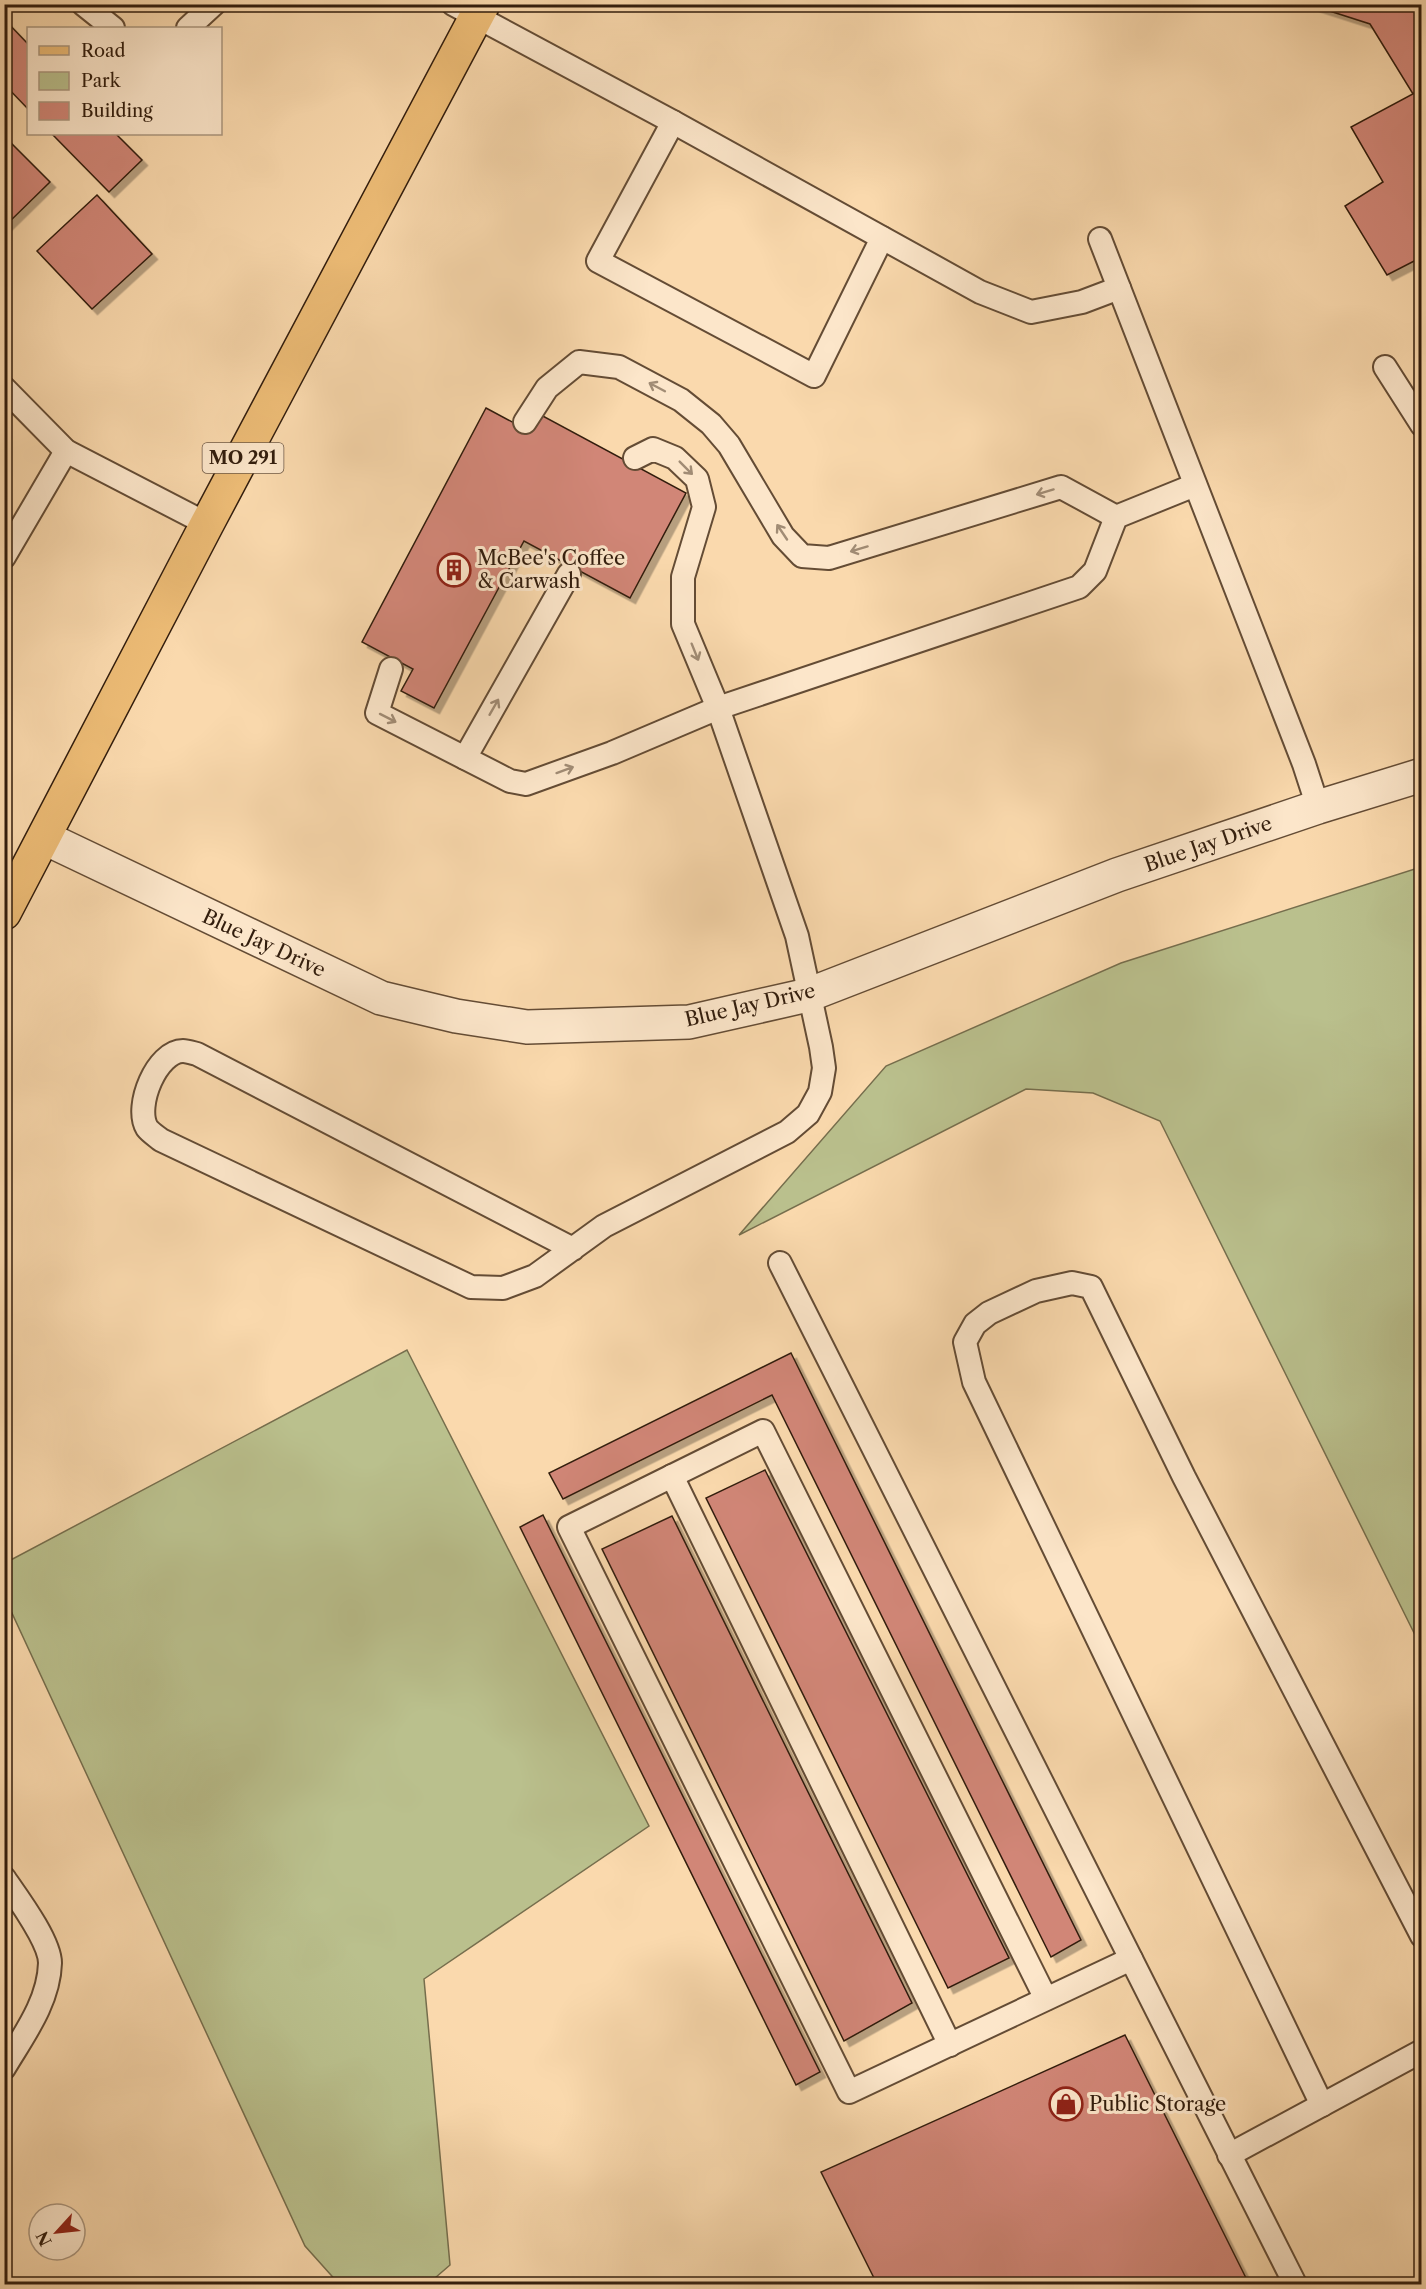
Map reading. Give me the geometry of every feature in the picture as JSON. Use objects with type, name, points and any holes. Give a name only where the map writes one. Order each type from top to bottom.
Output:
[{"type":"main road","name":"MO 291","points":[[4,913],[45,838],[471,9]]},
{"type":"street","name":"Blue Jay Drive","points":[[45,838],[381,998],[456,1016],[527,1027],[689,1022],[808,995],[1117,875],[1318,807],[1422,775]]},
{"type":"lane","points":[[83,4],[112,27]]},
{"type":"lane","points":[[189,27],[214,4]]},
{"type":"lane","points":[[471,9],[980,292],[1031,312],[1082,302],[1119,288]]},
{"type":"lane","points":[[673,122],[598,261],[814,376],[882,238]]},
{"type":"lane","points":[[1100,239],[1304,765],[1318,807]]},
{"type":"lane","points":[[525,422],[547,388],[579,362],[619,367],[681,400],[711,424],[729,445],[783,536],[802,556],[829,558],[1061,487],[1116,518]]},
{"type":"lane","points":[[1385,367],[1422,425]]},
{"type":"lane","points":[[4,388],[66,451],[207,524]]},
{"type":"lane","points":[[573,1250],[197,1054],[182,1051],[166,1058],[143,1098],[142,1113],[147,1129],[161,1140],[471,1287],[503,1288],[535,1276],[573,1250],[604,1226],[787,1132],[808,1114],[820,1092],[824,1068],[797,936],[718,708],[683,624],[683,577],[704,507],[697,479],[675,458],[653,450],[635,458]]},
{"type":"lane","points":[[4,557],[66,451]]},
{"type":"lane","points":[[391,669],[377,713],[510,781],[526,784],[612,753],[718,708],[1079,587],[1095,571],[1116,518],[1195,485]]},
{"type":"lane","points":[[465,758],[569,574]]},
{"type":"lane","points":[[780,1263],[1295,2284]]},
{"type":"lane","points":[[1322,2105],[974,1382],[965,1342],[975,1324],[989,1313],[1035,1292],[1072,1283],[1091,1287],[1184,1477],[1422,1936]]},
{"type":"lane","points":[[1046,1999],[763,1431],[569,1527],[849,2092],[1131,1959]]},
{"type":"lane","points":[[672,1476],[950,2045]]},
{"type":"lane","points":[[4,1878],[38,1928],[50,1961],[42,2002],[4,2068]]},
{"type":"lane","points":[[1229,2155],[1422,2051]]},
{"type":"green space","points":[[1422,867],[1421,1647],[1160,1121],[1093,1093],[1026,1089],[739,1235],[886,1066],[1121,963]]},
{"type":"green space","points":[[407,1350],[649,1826],[424,1979],[450,2265],[428,2284],[339,2284],[305,2246],[5,1598],[5,1563]]},
{"type":"building","points":[[1315,4],[1422,4],[1422,89],[1413,94],[1370,24],[1314,6]]},
{"type":"building","points":[[4,19],[27,43],[27,108],[4,84]]},
{"type":"building","points":[[1422,89],[1422,257],[1387,275],[1345,206],[1383,182],[1351,127]]},
{"type":"building","points":[[53,135],[117,135],[142,160],[109,192]]},
{"type":"building","points":[[4,136],[50,182],[4,227]]},
{"type":"building","points":[[97,195],[152,254],[92,309],[37,251]]},
{"type":"building","name":"McBee's Coffee & Carwash","points":[[486,408],[531,432],[541,415],[686,493],[630,598],[524,541],[434,708],[401,691],[413,669],[362,642]]},
{"type":"building","points":[[791,1353],[1081,1940],[1051,1957],[772,1395],[563,1499],[549,1473]]},
{"type":"building","points":[[765,1470],[1009,1958],[948,1988],[706,1498]]},
{"type":"building","points":[[543,1515],[820,2072],[796,2085],[520,1527]]},
{"type":"building","points":[[672,1516],[912,2003],[844,2041],[602,1549]]},
{"type":"building","name":"Public Storage","points":[[1125,2035],[1249,2284],[877,2284],[821,2172]]},
{"type":"place","name":"McBee's Coffee & Carwash","points":[[454,570]]},
{"type":"place","name":"Public Storage","points":[[1066,2104]]}]
